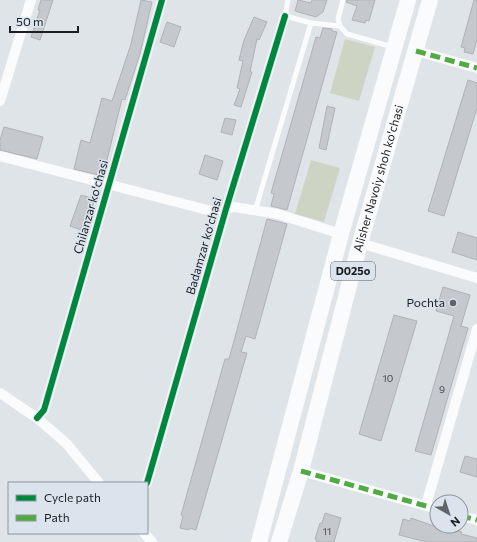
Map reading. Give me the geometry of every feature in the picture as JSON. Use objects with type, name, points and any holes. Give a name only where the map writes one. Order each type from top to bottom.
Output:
[{"type":"main road","name":"Alisher Navoiy shoh ko'chasi","points":[[259,542],[342,234],[408,0]]},
{"type":"main road","name":"Alisher Navoiy shoh ko'chasi","points":[[279,542],[300,471],[360,243],[430,0]]},
{"type":"street","points":[[0,101],[31,0]]},
{"type":"street","name":"Chilanzar ko'chasi","points":[[37,418],[44,410],[162,0]]},
{"type":"street","name":"Badamzar ko'chasi","points":[[147,482],[226,209],[284,16]]},
{"type":"street","points":[[416,51],[477,68]]},
{"type":"street","points":[[0,156],[108,186],[215,212],[234,207],[255,210],[278,214],[342,234]]},
{"type":"street","points":[[360,243],[477,278]]},
{"type":"street","points":[[426,506],[477,329]]},
{"type":"street","points":[[0,393],[37,418],[66,443],[98,482]]},
{"type":"street","points":[[300,471],[429,507]]},
{"type":"street","points":[[145,534],[152,542]]},
{"type":"lane","points":[[288,0],[284,16],[311,23],[340,26]]},
{"type":"lane","points":[[343,0],[338,19],[340,26],[348,34],[394,47]]},
{"type":"lane","points":[[255,210],[311,23]]},
{"type":"green space","points":[[345,39],[375,47],[359,101],[330,93]]},
{"type":"green space","points":[[311,160],[340,168],[324,222],[295,214]]},
{"type":"building","points":[[41,0],[53,0],[40,40],[31,37],[40,10],[38,10]]},
{"type":"building","points":[[141,0],[152,2],[140,54],[125,100],[122,99],[103,176],[74,169],[81,140],[90,143],[102,98],[112,101],[131,44]]},
{"type":"building","points":[[298,0],[311,3],[312,0],[327,0],[323,12],[316,17],[295,11]]},
{"type":"building","points":[[347,0],[375,0],[369,21],[366,20],[365,23],[352,20],[357,6],[346,2]]},
{"type":"building","points":[[474,0],[477,0],[477,39],[473,54],[464,52],[465,48],[461,47]]},
{"type":"building","points":[[254,17],[267,22],[259,40],[257,39],[250,72],[252,72],[241,107],[234,105],[240,89],[237,88],[243,61],[239,60],[244,40]]},
{"type":"building","points":[[167,22],[181,27],[174,47],[160,42]]},
{"type":"building","points":[[323,28],[332,29],[332,31],[337,32],[287,210],[271,206],[274,194],[271,193],[316,37],[320,38]]},
{"type":"building","points":[[468,80],[477,83],[477,108],[444,216],[428,211]]},
{"type":"building","points":[[327,106],[335,108],[326,150],[319,148]]},
{"type":"building","points":[[225,118],[236,120],[232,135],[221,132]]},
{"type":"building","points":[[4,127],[43,137],[37,159],[0,150],[0,140]]},
{"type":"building","points":[[205,155],[223,161],[217,180],[199,174]]},
{"type":"building","points":[[81,195],[95,199],[84,231],[70,226]]},
{"type":"building","points":[[267,219],[287,224],[255,339],[246,336],[241,352],[247,353],[196,530],[190,528],[189,530],[180,528],[183,516],[181,515],[225,359],[229,359]]},
{"type":"building","points":[[458,232],[477,238],[477,260],[452,252]]},
{"type":"building","points":[[443,287],[470,295],[461,326],[468,328],[431,455],[415,451],[454,316],[436,311]]},
{"type":"building","points":[[394,315],[417,321],[381,441],[359,434]]},
{"type":"building","points":[[465,456],[477,459],[477,477],[460,472]]},
{"type":"building","points":[[325,513],[341,518],[334,542],[316,542],[317,540],[315,539]]},
{"type":"building","points":[[411,518],[429,524],[429,534],[461,534],[477,538],[477,542],[427,542],[399,535],[403,519],[410,521]]},
{"type":"marked path","points":[[416,51],[477,68]]},
{"type":"marked path","points":[[301,471],[429,507]]},
{"type":"marked path","points":[[469,518],[477,520]]},
{"type":"cycle path","points":[[37,418],[44,410],[162,0]]},
{"type":"cycle path","points":[[147,482],[226,209],[285,16]]},
{"type":"place","name":"Pochta","points":[[453,303]]}]
